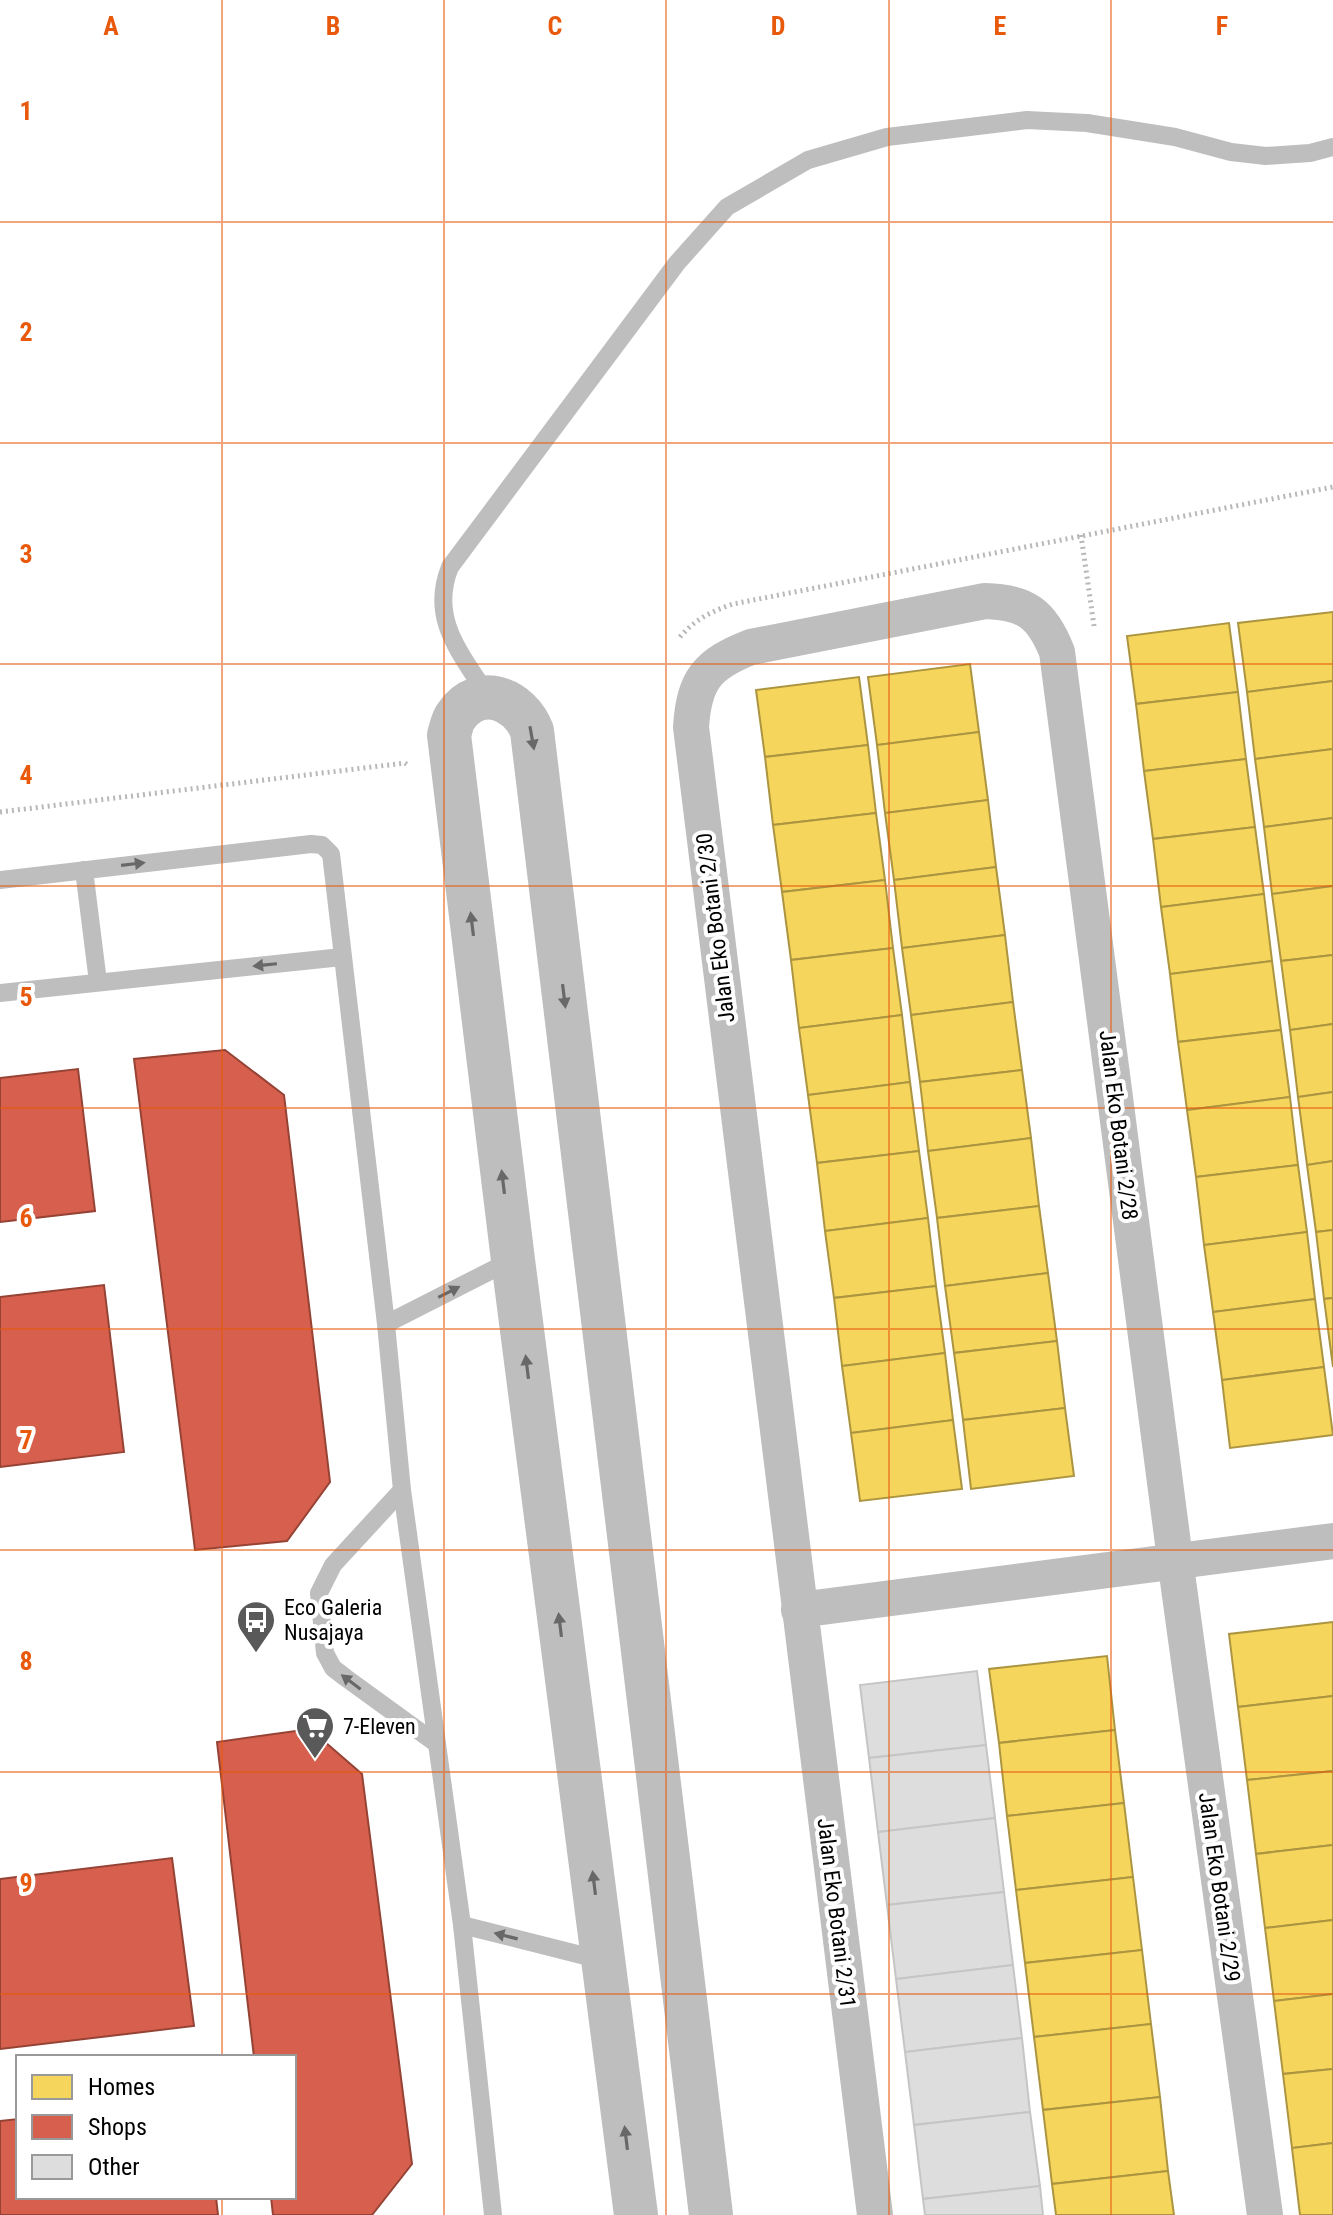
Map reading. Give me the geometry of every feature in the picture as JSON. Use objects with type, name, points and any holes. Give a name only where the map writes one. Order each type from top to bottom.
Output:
[{"type":"street","name":"Jalan Eko Botani 2/30","points":[[799,1610],[691,727],[693,699],[705,675],[725,657],[751,647],[985,601],[1009,602],[1020,606],[1031,611],[1048,629],[1057,652],[1063,692]]},
{"type":"street","name":"Jalan Eko Botani 2/28","points":[[1063,692],[1175,1559]]},
{"type":"street","points":[[636,2215],[449,735],[455,717],[466,706],[489,698],[504,700],[518,707],[532,731],[711,2215]]},
{"type":"street","points":[[799,1610],[1333,1541]]},
{"type":"street","name":"Jalan Eko Botani 2/29","points":[[1175,1559],[1265,2215]]},
{"type":"street","name":"Jalan Eko Botani 2/31","points":[[799,1610],[875,2215]]},
{"type":"lane","points":[[489,698],[446,627],[442,588],[450,567],[677,263],[727,207],[808,160],[887,137],[945,128],[980,128],[1027,120],[1087,123],[1175,137],[1231,152],[1266,156],[1310,153],[1333,147]]},
{"type":"lane","points":[[0,880],[311,844],[322,845],[331,854],[386,1324],[402,1490],[462,1925],[493,2215]]},
{"type":"lane","points":[[84,870],[98,982]]},
{"type":"lane","points":[[0,993],[342,957]]},
{"type":"lane","points":[[386,1324],[513,1260]]},
{"type":"lane","points":[[402,1490],[333,1565],[319,1593],[325,1653],[333,1668],[437,1744]]},
{"type":"lane","points":[[462,1925],[604,1960]]},
{"type":"path","points":[[674,645],[688,628],[713,611],[733,604],[1333,487]]},
{"type":"building: Homes","points":[[1333,612],[1333,681],[1247,692],[1238,623]]},
{"type":"building: Homes","points":[[1229,623],[1238,692],[1136,704],[1127,636]]},
{"type":"building: Homes","points":[[970,664],[979,732],[877,745],[868,677]]},
{"type":"building: Homes","points":[[859,677],[868,745],[765,757],[756,690]]},
{"type":"building: Homes","points":[[1333,681],[1333,749],[1255,759],[1247,692]]},
{"type":"building: Homes","points":[[1238,692],[1246,759],[1144,771],[1136,704]]},
{"type":"building: Homes","points":[[979,732],[988,800],[885,813],[877,745]]},
{"type":"building: Homes","points":[[868,745],[876,813],[773,825],[765,757]]},
{"type":"building: Homes","points":[[1333,749],[1333,818],[1264,827],[1255,759]]},
{"type":"building: Homes","points":[[1246,759],[1255,827],[1153,839],[1144,771]]},
{"type":"building: Homes","points":[[988,800],[996,867],[894,880],[885,813]]},
{"type":"building: Homes","points":[[876,813],[885,880],[782,892],[773,825]]},
{"type":"building: Homes","points":[[1333,818],[1333,886],[1272,894],[1264,827]]},
{"type":"building: Homes","points":[[1255,827],[1264,894],[1161,907],[1153,839]]},
{"type":"building: Homes","points":[[996,867],[1005,935],[902,948],[894,880]]},
{"type":"building: Homes","points":[[885,880],[893,948],[791,960],[782,892]]},
{"type":"building: Homes","points":[[1333,886],[1333,955],[1281,961],[1272,894]]},
{"type":"building: Homes","points":[[1264,894],[1272,961],[1170,974],[1161,907]]},
{"type":"building: Homes","points":[[1005,935],[1013,1002],[911,1015],[902,948]]},
{"type":"building: Homes","points":[[893,948],[902,1015],[799,1028],[791,960]]},
{"type":"building: Homes","points":[[1333,955],[1333,1024],[1290,1030],[1281,961]]},
{"type":"building: Homes","points":[[1272,961],[1281,1030],[1178,1042],[1170,974]]},
{"type":"building: Homes","points":[[1013,1002],[1022,1070],[920,1082],[911,1015]]},
{"type":"building: Homes","points":[[902,1015],[910,1082],[808,1095],[799,1028]]},
{"type":"building: Homes","points":[[1333,1024],[1333,1092],[1298,1097],[1290,1030]]},
{"type":"building: Homes","points":[[1281,1030],[1290,1097],[1187,1110],[1178,1042]]},
{"type":"building: Homes","points":[[1022,1070],[1031,1138],[928,1151],[920,1082]]},
{"type":"building: Homes","points":[[910,1082],[919,1151],[817,1163],[808,1095]]},
{"type":"building: Homes","points":[[1333,1092],[1333,1161],[1307,1165],[1298,1097]]},
{"type":"building: Homes","points":[[1290,1097],[1298,1165],[1196,1177],[1187,1110]]},
{"type":"building: Homes","points":[[1031,1138],[1039,1206],[937,1218],[928,1151]]},
{"type":"building: Homes","points":[[919,1151],[928,1218],[825,1231],[817,1163]]},
{"type":"building: Homes","points":[[1333,1161],[1333,1230],[1316,1232],[1307,1165]]},
{"type":"building: Homes","points":[[1298,1165],[1307,1232],[1204,1245],[1196,1177]]},
{"type":"building: Homes","points":[[1039,1206],[1048,1273],[945,1286],[937,1218]]},
{"type":"building: Homes","points":[[928,1218],[936,1286],[834,1298],[825,1231]]},
{"type":"building: Homes","points":[[1333,1230],[1333,1298],[1324,1299],[1316,1232]]},
{"type":"building: Homes","points":[[1307,1232],[1315,1299],[1213,1312],[1204,1245]]},
{"type":"building: Homes","points":[[1048,1273],[1057,1341],[954,1353],[945,1286]]},
{"type":"building: Homes","points":[[936,1286],[945,1353],[842,1366],[834,1298]]},
{"type":"building: Homes","points":[[1333,1298],[1333,1367],[1324,1299]]},
{"type":"building: Homes","points":[[1315,1299],[1324,1367],[1222,1380],[1213,1312]]},
{"type":"building: Homes","points":[[1057,1341],[1065,1408],[963,1420],[954,1353]]},
{"type":"building: Homes","points":[[945,1353],[953,1420],[851,1433],[842,1366]]},
{"type":"building: Homes","points":[[1324,1367],[1333,1435],[1230,1448],[1222,1380]]},
{"type":"building: Homes","points":[[1065,1408],[1074,1476],[971,1489],[963,1420]]},
{"type":"building: Homes","points":[[953,1420],[962,1489],[860,1501],[851,1433]]},
{"type":"building: Homes","points":[[1333,1622],[1333,1696],[1238,1707],[1229,1634]]},
{"type":"building: Homes","points":[[1107,1656],[1115,1730],[999,1743],[989,1669]]},
{"type":"building: Homes","points":[[1333,1696],[1333,1771],[1247,1780],[1238,1707]]},
{"type":"building: Homes","points":[[1115,1730],[1124,1803],[1007,1816],[999,1743]]},
{"type":"building: Homes","points":[[1333,1771],[1333,1845],[1256,1854],[1247,1780]]},
{"type":"building: Homes","points":[[1124,1803],[1133,1877],[1016,1890],[1007,1816]]},
{"type":"building: Homes","points":[[1333,1845],[1333,1920],[1265,1928],[1256,1854]]},
{"type":"building: Homes","points":[[1133,1877],[1142,1950],[1025,1963],[1016,1890]]},
{"type":"building: Homes","points":[[1333,1920],[1333,1994],[1274,2001],[1265,1928]]},
{"type":"building: Homes","points":[[1142,1950],[1151,2024],[1034,2037],[1025,1963]]},
{"type":"building: Homes","points":[[1333,1994],[1333,2069],[1283,2074],[1274,2001]]},
{"type":"building: Homes","points":[[1151,2024],[1160,2097],[1043,2110],[1034,2037]]},
{"type":"building: Homes","points":[[1333,2069],[1333,2143],[1292,2148],[1283,2074]]},
{"type":"building: Homes","points":[[1160,2097],[1168,2171],[1052,2184],[1043,2110]]},
{"type":"building: Homes","points":[[1333,2143],[1333,2215],[1300,2215],[1292,2148]]},
{"type":"building: Homes","points":[[1168,2171],[1174,2215],[1056,2215],[1052,2184]]},
{"type":"building: Shops","points":[[225,1050],[284,1095],[330,1482],[287,1541],[195,1550],[134,1059]]},
{"type":"building: Shops","points":[[78,1069],[95,1211],[0,1222],[0,1078]]},
{"type":"building: Shops","points":[[104,1285],[124,1452],[0,1467],[0,1297]]},
{"type":"building: Shops","points":[[310,1729],[362,1774],[412,2164],[372,2215],[273,2215],[271,2199],[296,2199],[296,2055],[254,2055],[217,1742]]},
{"type":"building: Shops","points":[[172,1858],[194,2026],[0,2049],[0,1879]]},
{"type":"building: Shops","points":[[16,2119],[16,2199],[216,2199],[218,2215],[0,2215],[0,2121]]},
{"type":"building: Other","points":[[977,1671],[986,1745],[869,1758],[860,1685]]},
{"type":"building: Other","points":[[986,1745],[995,1818],[878,1832],[869,1758]]},
{"type":"building: Other","points":[[995,1818],[1004,1892],[887,1905],[878,1832]]},
{"type":"building: Other","points":[[1004,1892],[1013,1965],[896,1979],[887,1905]]},
{"type":"building: Other","points":[[1013,1965],[1022,2038],[905,2052],[896,1979]]},
{"type":"building: Other","points":[[1022,2038],[1030,2112],[914,2125],[905,2052]]},
{"type":"building: Other","points":[[1030,2112],[1040,2186],[923,2199],[914,2125]]},
{"type":"building: Other","points":[[1040,2186],[1043,2215],[925,2215],[923,2199]]},
{"type":"place","name":"Eco Galeria Nusajaya","points":[[256,1654]]},
{"type":"place","name":"7-Eleven","points":[[315,1760]]}]
